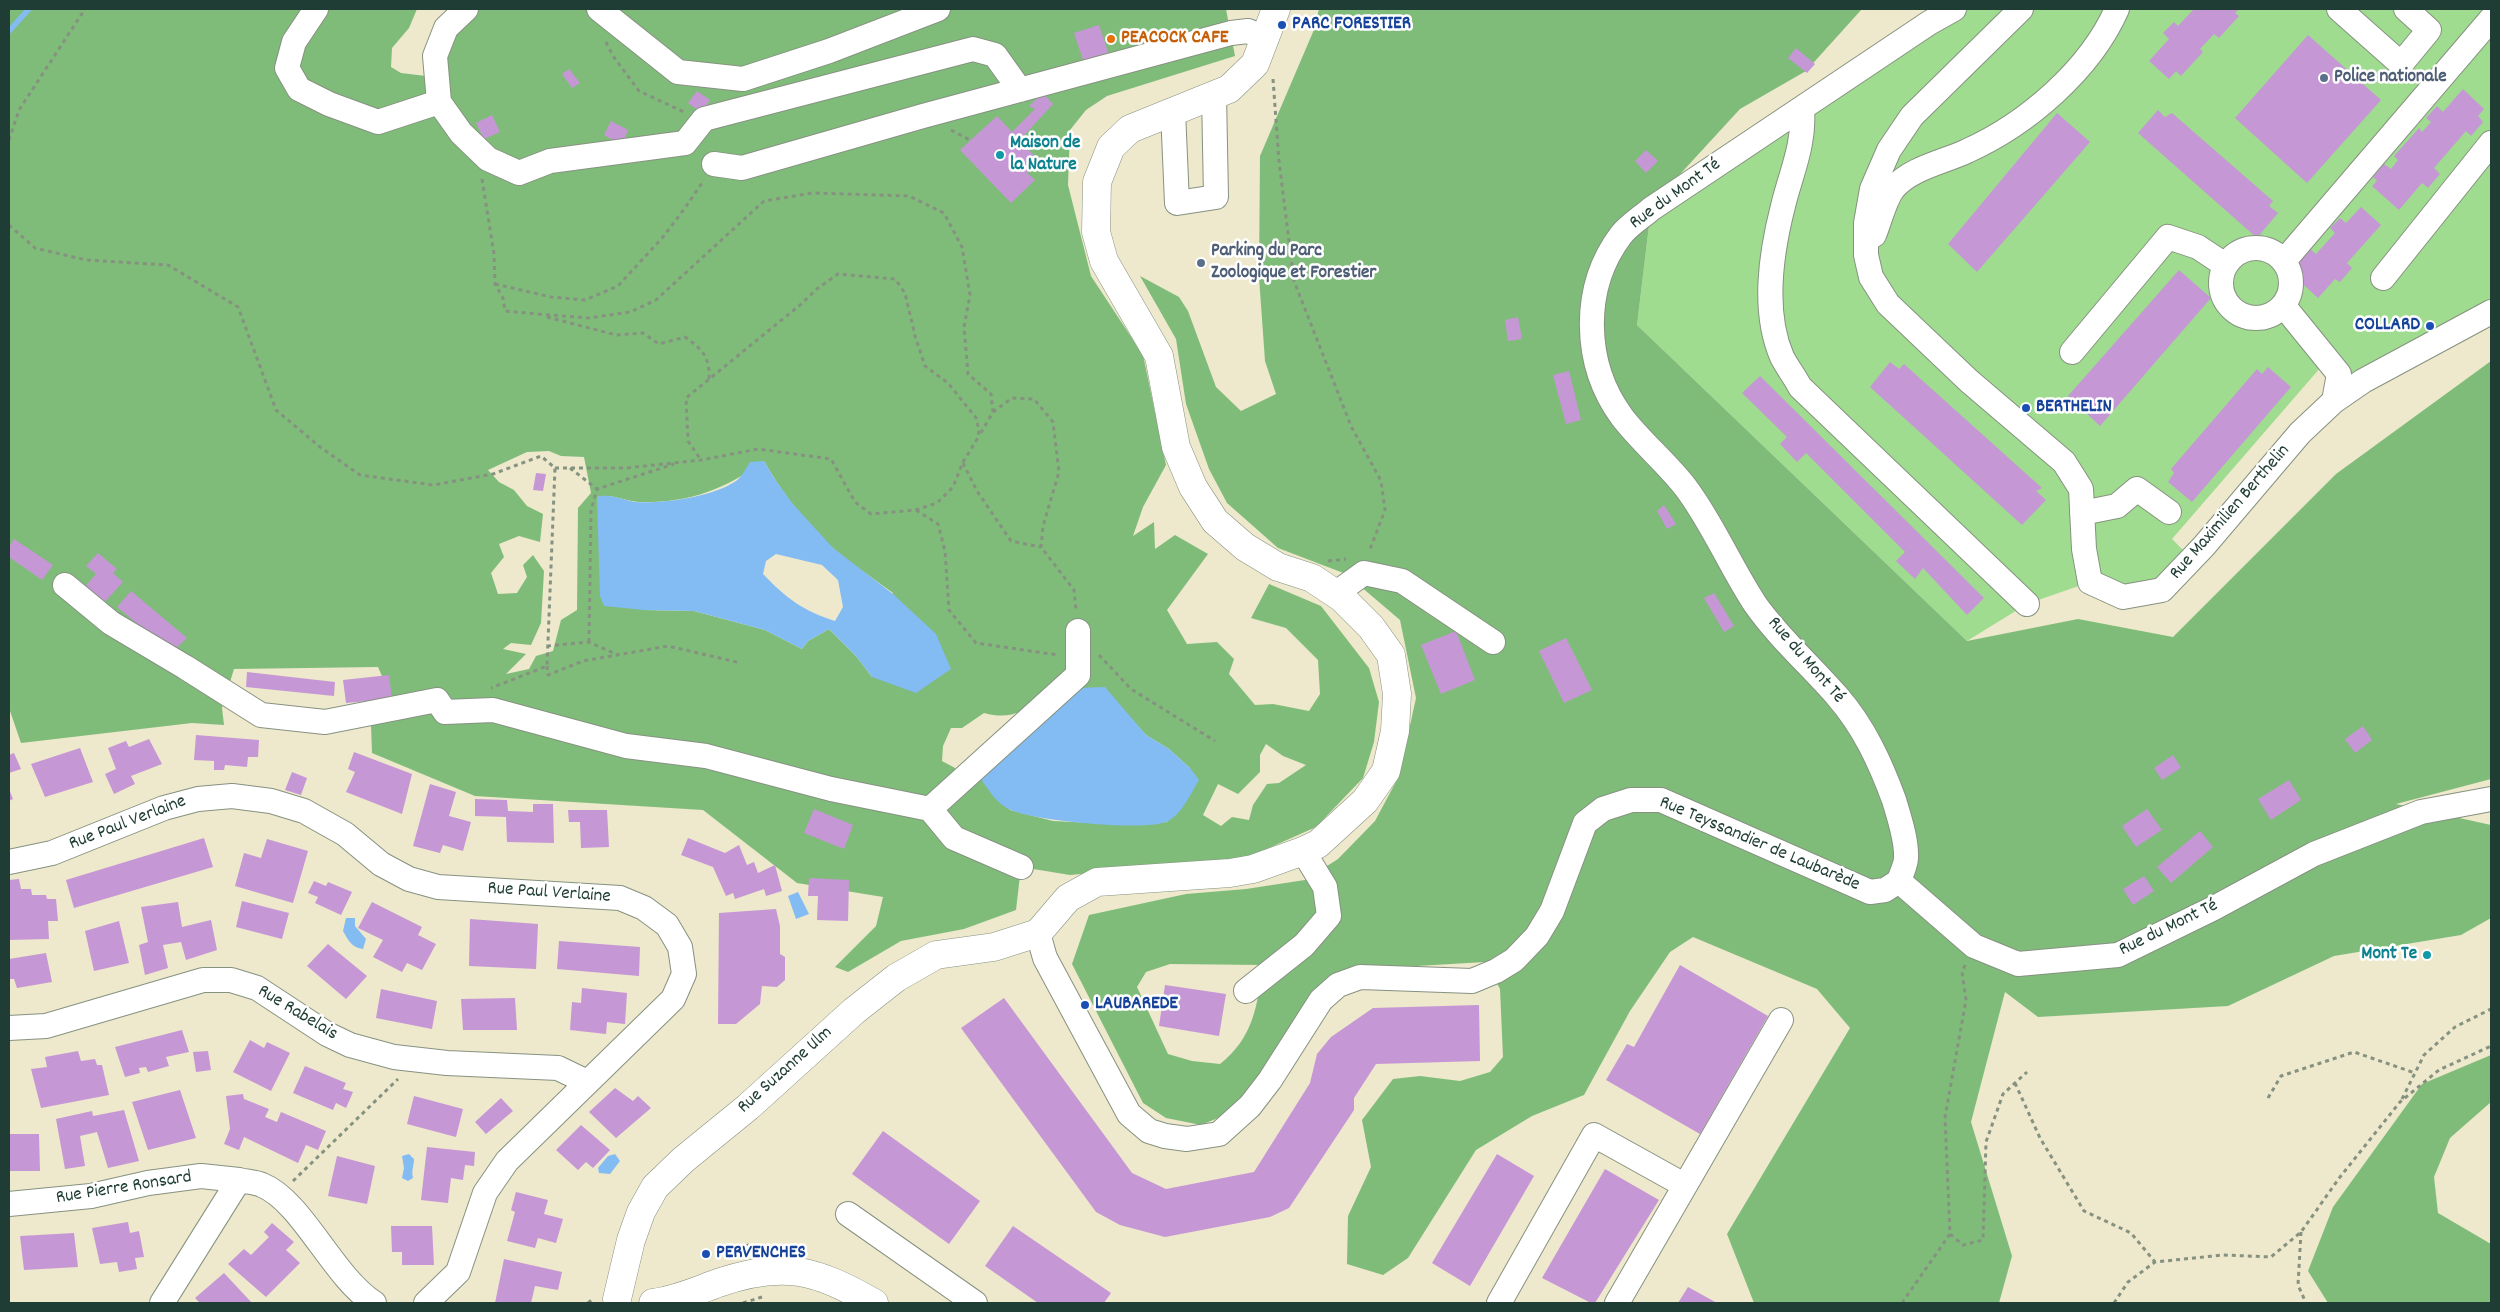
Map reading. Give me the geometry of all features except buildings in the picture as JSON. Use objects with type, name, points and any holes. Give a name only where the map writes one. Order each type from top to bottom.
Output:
[{"type":"main road","points":[[1038,933],[1068,898],[1097,882],[1230,873],[1253,869],[1303,851],[1318,844],[1366,801],[1386,771],[1396,731],[1397,694],[1391,654],[1371,627],[1336,594],[1312,578],[1278,567],[1245,547],[1215,521],[1193,487],[1176,447],[1158,356],[1104,261],[1096,232],[1097,182],[1112,147],[1130,129],[1229,89],[1255,64],[1276,9]]},
{"type":"main road","name":"Rue Suzanne Ulm","points":[[618,1302],[631,1240],[641,1212],[655,1188],[683,1160],[748,1107],[854,1011],[896,978],[936,955],[994,947],[1038,933]]},
{"type":"main road","points":[[665,1302],[745,1274],[771,1270],[801,1272],[838,1283],[874,1303]]},
{"type":"street","points":[[316,9],[294,42],[287,68],[299,89],[328,104],[378,122],[439,102]]},
{"type":"street","points":[[466,9],[446,28],[435,56],[439,102],[461,133],[488,159],[519,173],[550,160],[685,143],[704,120],[973,49],[995,55],[1020,90]]},
{"type":"street","points":[[600,9],[678,72],[742,79],[829,50],[938,9]]},
{"type":"street","name":"Rue du Mont Té","points":[[1954,9],[1651,209],[1622,234],[1608,257],[1597,283],[1592,314],[1592,347],[1600,380],[1621,416],[1685,487],[1708,522],[1756,604],[1838,697],[1867,739],[1880,762],[1899,814],[1906,859],[1899,881],[1974,946],[2018,964],[2118,955],[2214,908],[2314,854],[2421,812],[2491,799]]},
{"type":"street","name":"Rue Maximilien Berthelin","points":[[2021,9],[1912,116],[1889,150],[1872,189],[1866,223],[1866,255],[1871,277],[1888,304],[1970,381],[2064,462],[2082,489],[2084,548],[2090,582],[2123,597],[2162,590],[2204,546],[2300,433],[2334,401]]},
{"type":"street","points":[[1866,255],[1893,190],[1911,174],[1948,160],[2004,132],[2052,95],[2100,41],[2117,9]]},
{"type":"street","points":[[2339,9],[2401,64],[2429,30],[2406,9]]},
{"type":"street","points":[[2284,261],[2491,19]]},
{"type":"street","points":[[714,164],[742,168],[1231,33],[1248,31],[1266,39]]},
{"type":"street","points":[[1173,111],[1177,203],[1216,197],[1214,94]]},
{"type":"street","points":[[1802,109],[1803,128],[1800,148],[1783,206],[1770,285],[1772,319],[1782,357],[1800,387],[2027,604]]},
{"type":"street","points":[[2382,278],[2491,143]]},
{"type":"street","points":[[2072,352],[2168,237],[2198,247],[2225,266]]},
{"type":"street","points":[[2253,247],[2265,248],[2276,253],[2284,261],[2290,272],[2291,283],[2283,305],[2275,313],[2264,317],[2252,318],[2236,312],[2225,299],[2221,288],[2221,276],[2225,266],[2233,256],[2242,250],[2253,247]]},
{"type":"street","points":[[2283,305],[2339,374],[2334,401]]},
{"type":"street","points":[[2334,401],[2363,381],[2491,312]]},
{"type":"street","points":[[2082,513],[2117,506],[2137,489],[2169,512]]},
{"type":"street","points":[[1336,594],[1364,573],[1402,582],[1493,642]]},
{"type":"street","points":[[64,585],[111,623],[260,715],[325,722],[437,700],[445,712],[493,710],[626,746],[706,756],[832,789],[930,810],[954,838],[1021,867]]},
{"type":"street","points":[[930,810],[1078,675],[1078,631]]},
{"type":"street","name":"Rue Paul Verlaine","points":[[9,862],[52,853],[164,808],[198,798],[232,796],[271,801],[304,811],[344,834],[381,864],[408,879],[438,887],[620,898],[644,908],[667,925],[680,947],[684,974],[674,999],[507,1161],[485,1193],[458,1272],[426,1303]]},
{"type":"street","name":"Rue Teyssandier de Laubarède","points":[[1038,933],[1045,958],[1129,1114],[1149,1130],[1165,1136],[1187,1139],[1219,1134],[1250,1106],[1270,1080],[1321,1000],[1338,985],[1360,977],[1472,981],[1496,971],[1514,960],[1537,936],[1552,911],[1585,823],[1603,809],[1630,800],[1661,800],[1870,892],[1885,890],[1899,881]]},
{"type":"street","points":[[1246,992],[1304,945],[1329,916],[1325,887],[1303,851]]},
{"type":"street","name":"Rue Rabelais","points":[[9,1028],[46,1026],[203,980],[230,980],[257,988],[327,1034],[350,1045],[394,1057],[418,1060],[558,1068],[587,1082]]},
{"type":"street","points":[[1617,1303],[1781,1020]]},
{"type":"street","points":[[1499,1303],[1594,1135],[1684,1185]]},
{"type":"street","name":"Rue Pierre Ronsard","points":[[9,1204],[91,1196],[148,1183],[201,1176],[239,1180]]},
{"type":"street","points":[[162,1303],[239,1180],[263,1185],[284,1200],[343,1274],[364,1297],[374,1303]]},
{"type":"street","points":[[848,1214],[975,1303]]},
{"type":"path","points":[[9,140],[19,110],[85,9]]},
{"type":"path","points":[[605,40],[612,56],[639,91],[704,120]]},
{"type":"path","points":[[1273,70],[1279,161],[1294,281],[1351,426],[1381,481],[1385,510],[1366,558]]},
{"type":"path","points":[[495,284],[551,297],[585,300],[618,286],[685,208],[714,164]]},
{"type":"path","points":[[481,175],[494,254],[495,284],[502,298],[505,311],[588,318],[630,312],[656,300],[764,201],[812,193],[909,196],[944,213],[962,247],[970,295],[964,327],[968,374],[991,394],[993,412]]},
{"type":"path","points":[[9,224],[35,248],[86,260],[168,265],[238,307],[276,410],[320,447],[360,475],[433,485],[493,474],[541,456],[555,468],[626,468],[701,460],[758,449],[831,459],[855,502],[871,514],[915,510],[937,503],[953,487],[963,462],[993,412],[1012,398],[1034,399],[1053,422],[1058,472],[1043,526],[1041,547]]},
{"type":"path","points":[[701,460],[688,441],[686,398],[800,305],[818,288],[838,274],[894,279],[905,293],[915,336],[926,366],[948,383],[977,419],[979,436]]},
{"type":"path","points":[[538,314],[616,335],[643,333],[659,344],[685,337],[702,349],[709,366],[708,381]]},
{"type":"path","points":[[597,489],[680,462]]},
{"type":"path","points":[[963,462],[977,491],[1010,541],[1041,547],[1074,590],[1078,631],[1131,689],[1215,741]]},
{"type":"path","points":[[555,468],[547,646],[548,675],[583,661],[668,646],[741,662]]},
{"type":"path","points":[[570,468],[597,489]]},
{"type":"path","points":[[589,642],[591,510],[597,489]]},
{"type":"path","points":[[915,510],[938,524],[945,550],[948,610],[976,643],[1077,658]]},
{"type":"path","points":[[1336,594],[1324,561],[1350,559]]},
{"type":"path","points":[[547,646],[589,642],[618,655]]},
{"type":"path","points":[[483,692],[547,666]]},
{"type":"path","points":[[1902,1303],[1950,1234],[1945,1117],[1966,1000],[1962,972],[1974,946]]},
{"type":"path","points":[[2114,1303],[2128,1282],[2156,1262],[2223,1255],[2271,1257],[2301,1232],[2340,1177],[2400,1102],[2424,1055],[2454,1027],[2491,1009]]},
{"type":"path","points":[[2400,1102],[2439,1070],[2491,1046]]},
{"type":"path","points":[[2268,1098],[2281,1076],[2354,1052],[2415,1073]]},
{"type":"path","points":[[278,1196],[418,1060]]},
{"type":"path","points":[[1950,1234],[1963,1245],[1983,1240],[1986,1142],[2003,1094],[2026,1072]]},
{"type":"path","points":[[2015,1083],[2040,1138],[2084,1211],[2131,1233],[2156,1262]]},
{"type":"path","points":[[2301,1232],[2298,1285],[2306,1303]]},
{"type":"path","points":[[724,1256],[748,1245],[762,1253]]},
{"type":"green space","points":[[9,9],[417,9],[409,28],[392,48],[391,67],[401,73],[426,76],[453,9],[1226,9],[1235,56],[1107,96],[1086,110],[1070,130],[1068,185],[1091,276],[1143,355],[1166,465],[1143,507],[1133,536],[1154,522],[1155,549],[1175,535],[1208,554],[1167,610],[1187,644],[1217,642],[1234,659],[1229,674],[1255,705],[1273,704],[1309,711],[1320,694],[1318,660],[1286,628],[1251,618],[1269,584],[1321,606],[1369,668],[1379,702],[1374,742],[1363,778],[1316,827],[1242,860],[1070,875],[1021,867],[1016,910],[964,929],[901,941],[848,972],[835,967],[876,926],[883,897],[797,883],[703,810],[475,796],[372,753],[371,725],[392,699],[378,667],[234,669],[222,708],[224,725],[192,723],[21,743],[9,708]],"holes":[[[549,451],[561,456],[584,457],[591,493],[578,508],[577,610],[561,620],[553,651],[536,656],[529,669],[506,674],[526,654],[503,649],[511,643],[531,645],[541,623],[544,571],[533,555],[523,565],[527,577],[517,593],[498,594],[491,573],[504,557],[499,544],[519,536],[540,542],[543,514],[527,506],[514,490],[499,482],[488,470],[527,452]],[[764,461],[805,520],[824,540],[841,555],[893,593],[872,677],[856,656],[829,629],[808,641],[802,649],[765,630],[694,611],[644,610],[599,507],[597,497],[612,497],[639,502],[674,500],[705,493],[735,480]],[[1042,700],[1130,717],[1146,735],[1169,749],[1190,768],[1167,822],[1133,825],[1053,821],[1010,810],[980,777],[977,784],[955,777],[955,768],[942,761],[943,746],[951,728],[962,728],[984,713],[1001,716],[1021,711]],[[1266,744],[1283,756],[1306,765],[1279,783],[1267,784],[1253,805],[1249,820],[1232,817],[1221,826],[1203,815],[1218,784],[1238,794],[1260,772],[1260,755]]]},
{"type":"green space","points":[[1319,9],[1862,9],[1806,71],[1740,109],[1660,196],[1651,209],[1637,325],[1967,641],[2078,619],[2173,637],[2336,474],[2491,361],[2491,779],[2396,804],[2491,825],[2491,918],[2461,935],[2334,956],[2228,1006],[2038,1017],[2005,992],[1971,1122],[2012,1256],[1999,1303],[1754,1303],[1727,1234],[1850,1028],[1817,989],[1693,937],[1670,952],[1630,1011],[1584,1095],[1532,1116],[1476,1150],[1408,1258],[1383,1275],[1347,1264],[1348,1216],[1371,1167],[1362,1120],[1393,1079],[1420,1076],[1460,1081],[1490,1072],[1503,1057],[1500,989],[1485,962],[1349,970],[1230,1113],[1201,1125],[1166,1118],[1143,1103],[1072,964],[1089,915],[1186,894],[1246,889],[1305,880],[1338,859],[1375,821],[1399,776],[1416,698],[1400,620],[1346,574],[1278,548],[1227,503],[1209,469],[1186,404],[1176,339],[1140,276],[1179,297],[1188,311],[1216,387],[1241,411],[1276,394],[1265,361],[1259,277],[1260,156],[1313,32]],"holes":[[[1170,964],[1263,965],[1259,994],[1252,1020],[1247,1032],[1231,1054],[1220,1064],[1192,1061],[1168,1054],[1137,987],[1146,972]]]},
{"type":"green space","points":[[1954,9],[2491,9],[2491,312],[2334,401],[2327,360],[2172,539],[2192,559],[2162,590],[2090,582],[2027,604],[1967,641],[1637,325],[1651,209]]},
{"type":"green space","points":[[2491,1055],[2491,1102],[2450,1138],[2434,1177],[2438,1213],[2491,1244],[2491,1303],[2328,1303],[2308,1271],[2333,1207],[2422,1084]]},
{"type":"water","points":[[764,461],[792,503],[833,548],[893,594],[936,634],[951,669],[916,693],[872,677],[856,656],[829,629],[808,641],[802,649],[765,630],[694,611],[644,610],[604,606],[600,596],[597,497],[611,496],[635,502],[659,502],[701,495],[726,487],[736,481],[750,462]],"holes":[[[776,554],[822,565],[838,580],[843,607],[835,621],[813,613],[796,603],[763,574],[766,561]]]},
{"type":"water","points":[[1105,687],[1146,735],[1169,749],[1190,768],[1199,780],[1176,815],[1166,822],[1153,825],[1089,824],[1024,814],[1011,810],[997,800],[980,777],[1077,688]]},
{"type":"water","points":[[798,892],[809,914],[796,919],[788,896]]},
{"type":"water","points":[[346,918],[355,918],[355,926],[366,939],[363,949],[353,945],[343,931]]},
{"type":"water","points":[[409,1154],[414,1159],[413,1178],[408,1181],[402,1178],[404,1168],[402,1156]]},
{"type":"water","points":[[615,1154],[620,1161],[610,1174],[599,1173],[598,1168],[608,1156]]},
{"type":"waterway","points":[[9,31],[29,9]]},
{"type":"place","name":"PARC FORESTIER","points":[[1282,25]]},
{"type":"place","name":"PEACOCK CAFE","points":[[1111,39]]},
{"type":"place","name":"Police nationale","points":[[2324,78]]},
{"type":"place","name":"Maison de la Nature","points":[[1000,155]]},
{"type":"place","name":"Parking du Parc Zoologique et Forestier","points":[[1201,263]]},
{"type":"place","name":"COLLARD","points":[[2430,326]]},
{"type":"place","name":"BERTHELIN","points":[[2026,408]]},
{"type":"place","name":"Mont Te","points":[[2427,955]]},
{"type":"place","name":"LAUBAREDE","points":[[1085,1005]]},
{"type":"place","name":"PERVENCHES","points":[[706,1254]]}]
